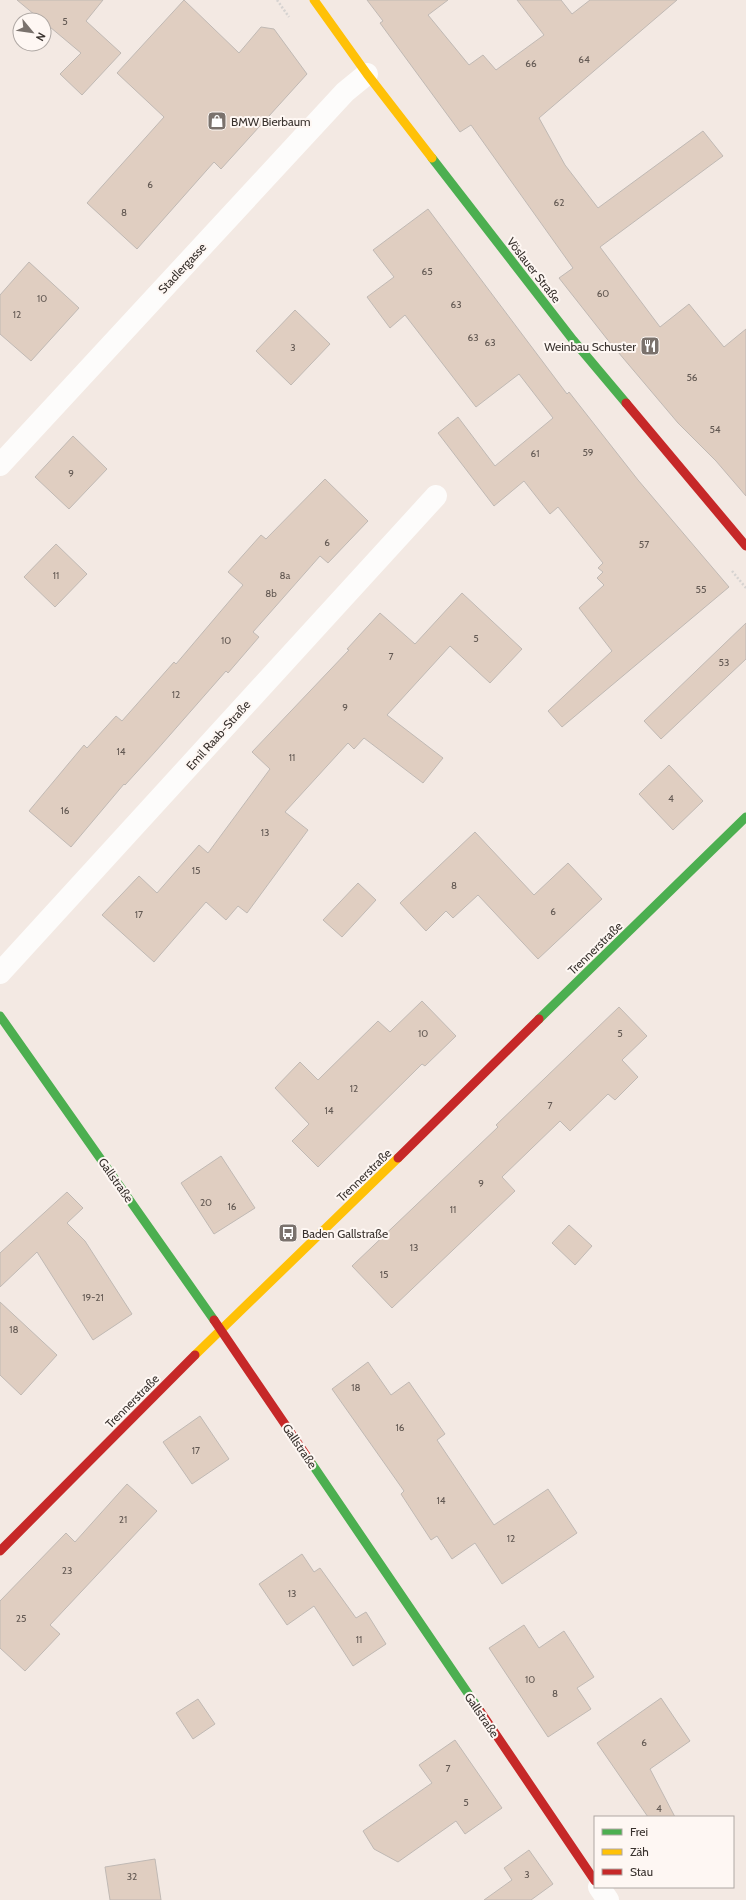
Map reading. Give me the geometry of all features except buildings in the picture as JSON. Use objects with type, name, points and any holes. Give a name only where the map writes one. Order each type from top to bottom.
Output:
[{"type":"street","name":"Vöslauer Straße","points":[[314,0],[367,74],[573,340],[746,546]]},
{"type":"street","name":"Stadlergasse","points":[[0,465],[345,92],[367,74]]},
{"type":"street","name":"Emil Raab-Straße","points":[[0,973],[436,496]]},
{"type":"street","name":"Trennerstraße","points":[[0,1551],[221,1329],[303,1251],[746,817]]},
{"type":"street","name":"Gallstraße","points":[[0,1016],[221,1329],[594,1880]]},
{"type":"street","points":[[600,1888],[608,1900]]},
{"type":"traffic: fast","points":[[432,158],[573,340],[626,403]]},
{"type":"traffic: fast","points":[[539,1019],[746,817]]},
{"type":"traffic: fast","points":[[0,1016],[214,1320]]},
{"type":"traffic: fast","points":[[310,1461],[480,1711]]},
{"type":"traffic: slow","points":[[314,0],[367,74],[432,158]]},
{"type":"traffic: slow","points":[[195,1355],[398,1158]]},
{"type":"traffic: jam","points":[[626,403],[746,546]]},
{"type":"traffic: jam","points":[[398,1158],[539,1019]]},
{"type":"traffic: jam","points":[[214,1320],[310,1461]]},
{"type":"traffic: jam","points":[[0,1551],[195,1355]]},
{"type":"traffic: jam","points":[[480,1711],[594,1880]]},
{"type":"place","name":"BMW Bierbaum","points":[[217,121]]},
{"type":"place","name":"Weinbau Schuster","points":[[650,346]]},
{"type":"place","name":"Baden Gallstraße","points":[[288,1233]]}]
